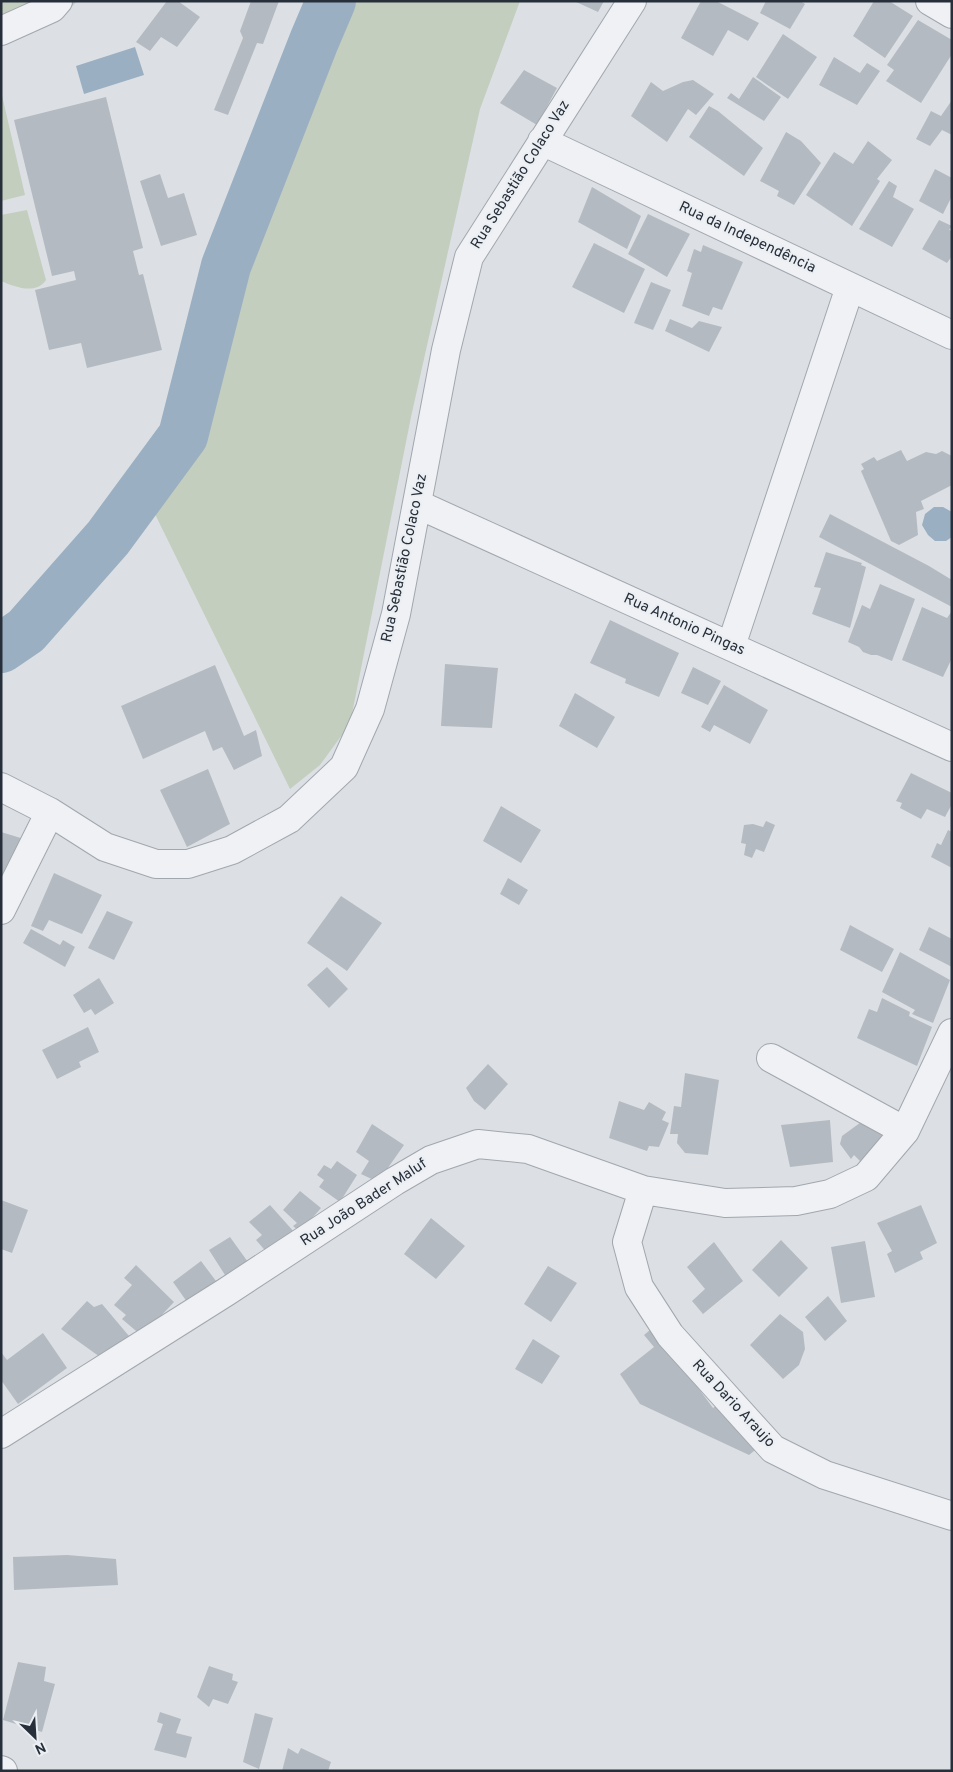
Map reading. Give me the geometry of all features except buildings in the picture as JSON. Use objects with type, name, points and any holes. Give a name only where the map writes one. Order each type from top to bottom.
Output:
[{"type":"street","points":[[1,31],[52,8],[58,1]]},
{"type":"street","name":"Rua Sebastião Colaco Vaz","points":[[1,787],[50,812],[105,847],[156,864],[188,864],[232,850],[289,819],[344,767],[370,709],[396,614],[446,350],[469,257],[632,1]]},
{"type":"street","points":[[930,1],[952,14]]},
{"type":"street","name":"Rua da Independência","points":[[542,141],[952,335]]},
{"type":"street","points":[[731,646],[850,287]]},
{"type":"street","name":"Rua Antonio Pingas","points":[[417,504],[952,747]]},
{"type":"street","points":[[1,910],[50,812]]},
{"type":"street","name":"Rua João Bader Maluf","points":[[1,1434],[226,1292],[395,1181],[431,1160],[478,1144],[528,1149],[643,1190],[726,1203],[796,1201],[830,1194],[866,1177],[905,1131],[952,1033]]},
{"type":"street","points":[[771,1058],[905,1131]]},
{"type":"street","name":"Rua Dario Araujo","points":[[643,1190],[627,1242],[639,1288],[670,1335],[772,1449],[824,1475],[952,1516]]},
{"type":"green space","points":[[1,1],[77,1],[64,14],[49,24],[31,28],[12,22],[1,13]]},
{"type":"green space","points":[[355,1],[520,1],[480,109],[411,417],[350,724],[320,765],[290,789],[152,508]]},
{"type":"green space","points":[[1,91],[25,195],[1,201]]},
{"type":"green space","points":[[27,210],[46,280],[42,285],[31,288],[19,287],[1,281],[1,215]]},
{"type":"water","points":[[135,47],[144,75],[84,94],[76,66]]},
{"type":"water","points":[[934,507],[943,507],[952,512],[952,537],[946,541],[935,541],[928,535],[922,525],[925,514]]},
{"type":"waterway","points":[[1,648],[26,631],[108,538],[183,436],[226,266],[331,1]]}]
